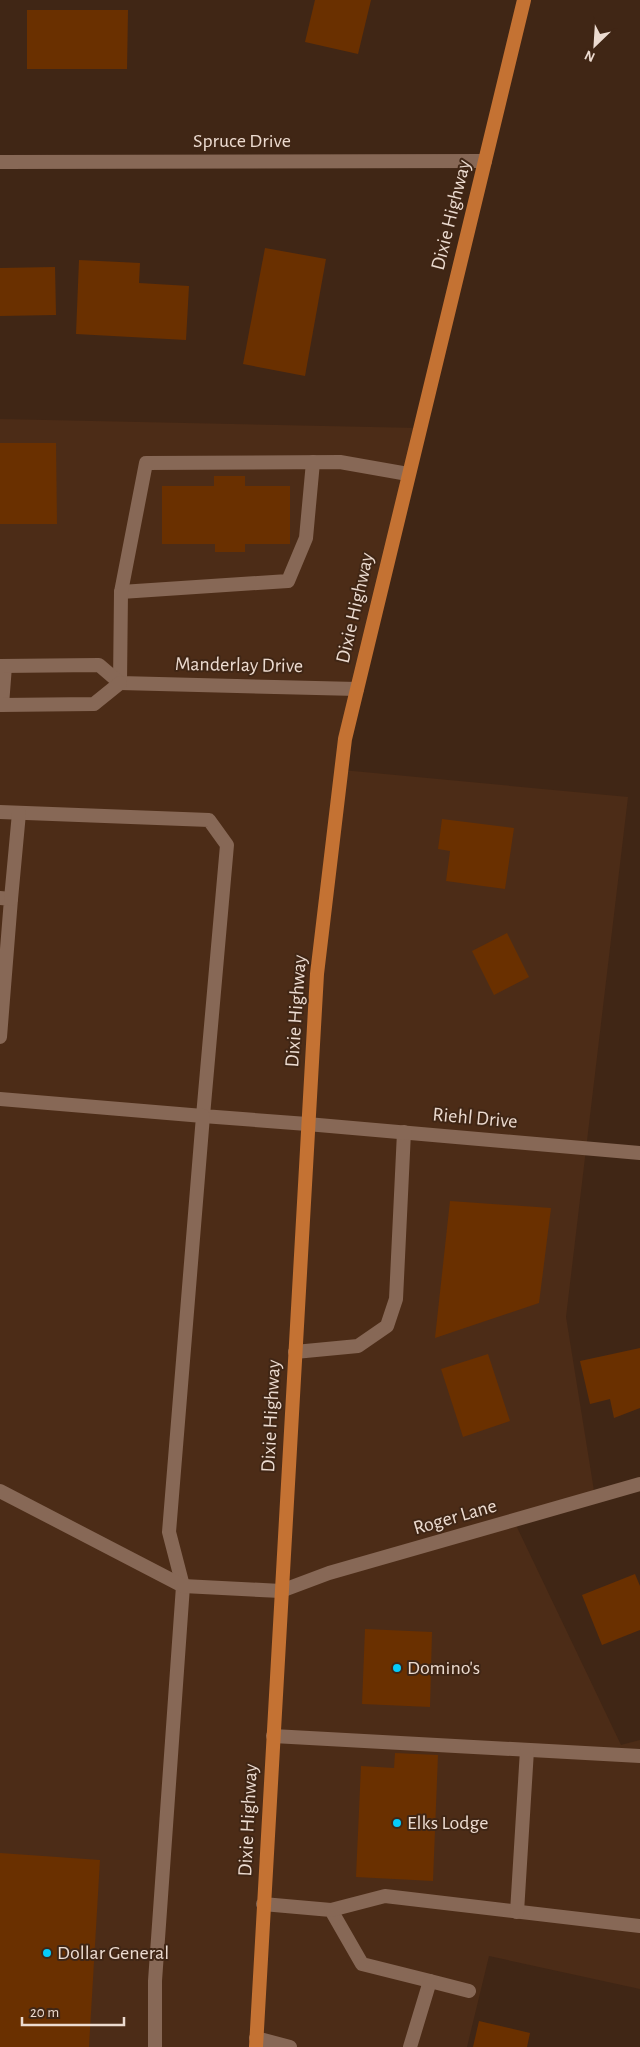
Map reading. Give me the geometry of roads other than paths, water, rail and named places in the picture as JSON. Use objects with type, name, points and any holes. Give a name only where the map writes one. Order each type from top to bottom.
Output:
[{"type":"main road","name":"Dixie Highway","points":[[256,2042],[307,1124],[318,965],[345,739],[524,0]]},
{"type":"street","name":"Spruce Drive","points":[[0,162],[485,161]]},
{"type":"street","points":[[121,592],[288,581],[306,538],[313,462]]},
{"type":"street","points":[[120,683],[121,592],[146,463],[340,462],[408,474]]},
{"type":"street","points":[[99,665],[120,683],[94,704],[1,705],[3,666],[99,665]]},
{"type":"street","name":"Manderlay Drive","points":[[120,683],[357,688]]},
{"type":"street","points":[[0,812],[210,820],[227,845],[169,1532],[183,1586],[155,1981],[155,2047]]},
{"type":"street","points":[[0,1037],[6,898],[19,813]]},
{"type":"street","name":"Riehl Drive","points":[[0,1099],[640,1153]]},
{"type":"street","points":[[295,1352],[358,1346],[387,1326],[396,1299],[404,1132]]},
{"type":"street","name":"Roger Lane","points":[[281,1591],[329,1574],[640,1484]]},
{"type":"street","points":[[0,1490],[183,1586],[281,1591]]},
{"type":"street","points":[[273,1736],[640,1756]]},
{"type":"street","points":[[517,1912],[527,1750]]},
{"type":"street","points":[[263,1904],[331,1910],[385,1896],[640,1926]]},
{"type":"street","points":[[331,1910],[362,1964],[469,1992]]},
{"type":"street","points":[[410,2047],[430,1982]]},
{"type":"street","points":[[256,2042],[290,2047]]},
{"type":"place","name":"Domino's","points":[[397,1668]]},
{"type":"place","name":"Elks Lodge","points":[[397,1823]]},
{"type":"place","name":"Dollar General","points":[[47,1953]]}]
